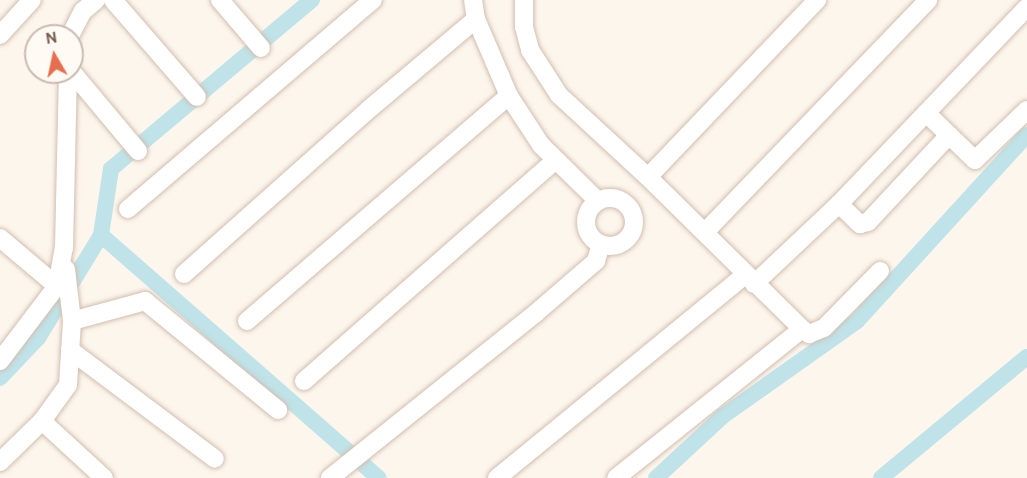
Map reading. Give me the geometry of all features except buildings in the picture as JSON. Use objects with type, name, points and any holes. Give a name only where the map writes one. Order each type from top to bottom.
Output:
[{"type":"street","points":[[0,35],[33,0]]},
{"type":"street","points":[[76,24],[83,11],[96,0]]},
{"type":"street","points":[[113,0],[197,97]]},
{"type":"street","points":[[220,0],[261,48]]},
{"type":"street","points":[[128,209],[373,0]]},
{"type":"street","points":[[473,0],[476,19],[509,96],[541,145],[598,201]]},
{"type":"street","points":[[648,177],[817,0]]},
{"type":"street","points":[[705,232],[928,0]]},
{"type":"street","points":[[528,4],[524,27],[530,50],[559,95],[648,177],[750,279],[809,334],[824,328],[880,272]]},
{"type":"street","points":[[497,478],[750,279],[839,204],[1027,7]]},
{"type":"street","points":[[184,274],[368,110],[476,19]]},
{"type":"street","points":[[0,462],[42,421],[68,385],[72,321],[64,248],[70,84]]},
{"type":"street","points":[[80,84],[138,151]]},
{"type":"street","points":[[246,321],[509,96]]},
{"type":"street","points":[[926,113],[975,160],[1027,110]]},
{"type":"street","points":[[839,204],[856,221],[865,224],[949,135]]},
{"type":"street","points":[[304,381],[556,160]]},
{"type":"street","points":[[608,198],[619,200],[628,206],[634,215],[631,236],[622,244],[612,247],[601,245],[591,238],[586,221],[589,210],[598,201],[608,198]]},
{"type":"street","points":[[0,238],[57,286]]},
{"type":"street","points":[[331,477],[588,268],[596,261],[601,245]]},
{"type":"street","points":[[0,361],[7,341],[57,286],[64,248]]},
{"type":"street","points":[[72,321],[145,301],[278,410]]},
{"type":"street","points":[[616,478],[802,328]]},
{"type":"street","points":[[70,350],[215,459]]},
{"type":"street","points":[[42,421],[104,478]]},
{"type":"waterway","points":[[0,378],[38,338],[101,235],[111,169],[312,0]]},
{"type":"waterway","points":[[656,478],[723,416],[857,321],[1027,135]]},
{"type":"waterway","points":[[101,235],[379,478]]},
{"type":"waterway","points":[[881,478],[1027,357]]}]
